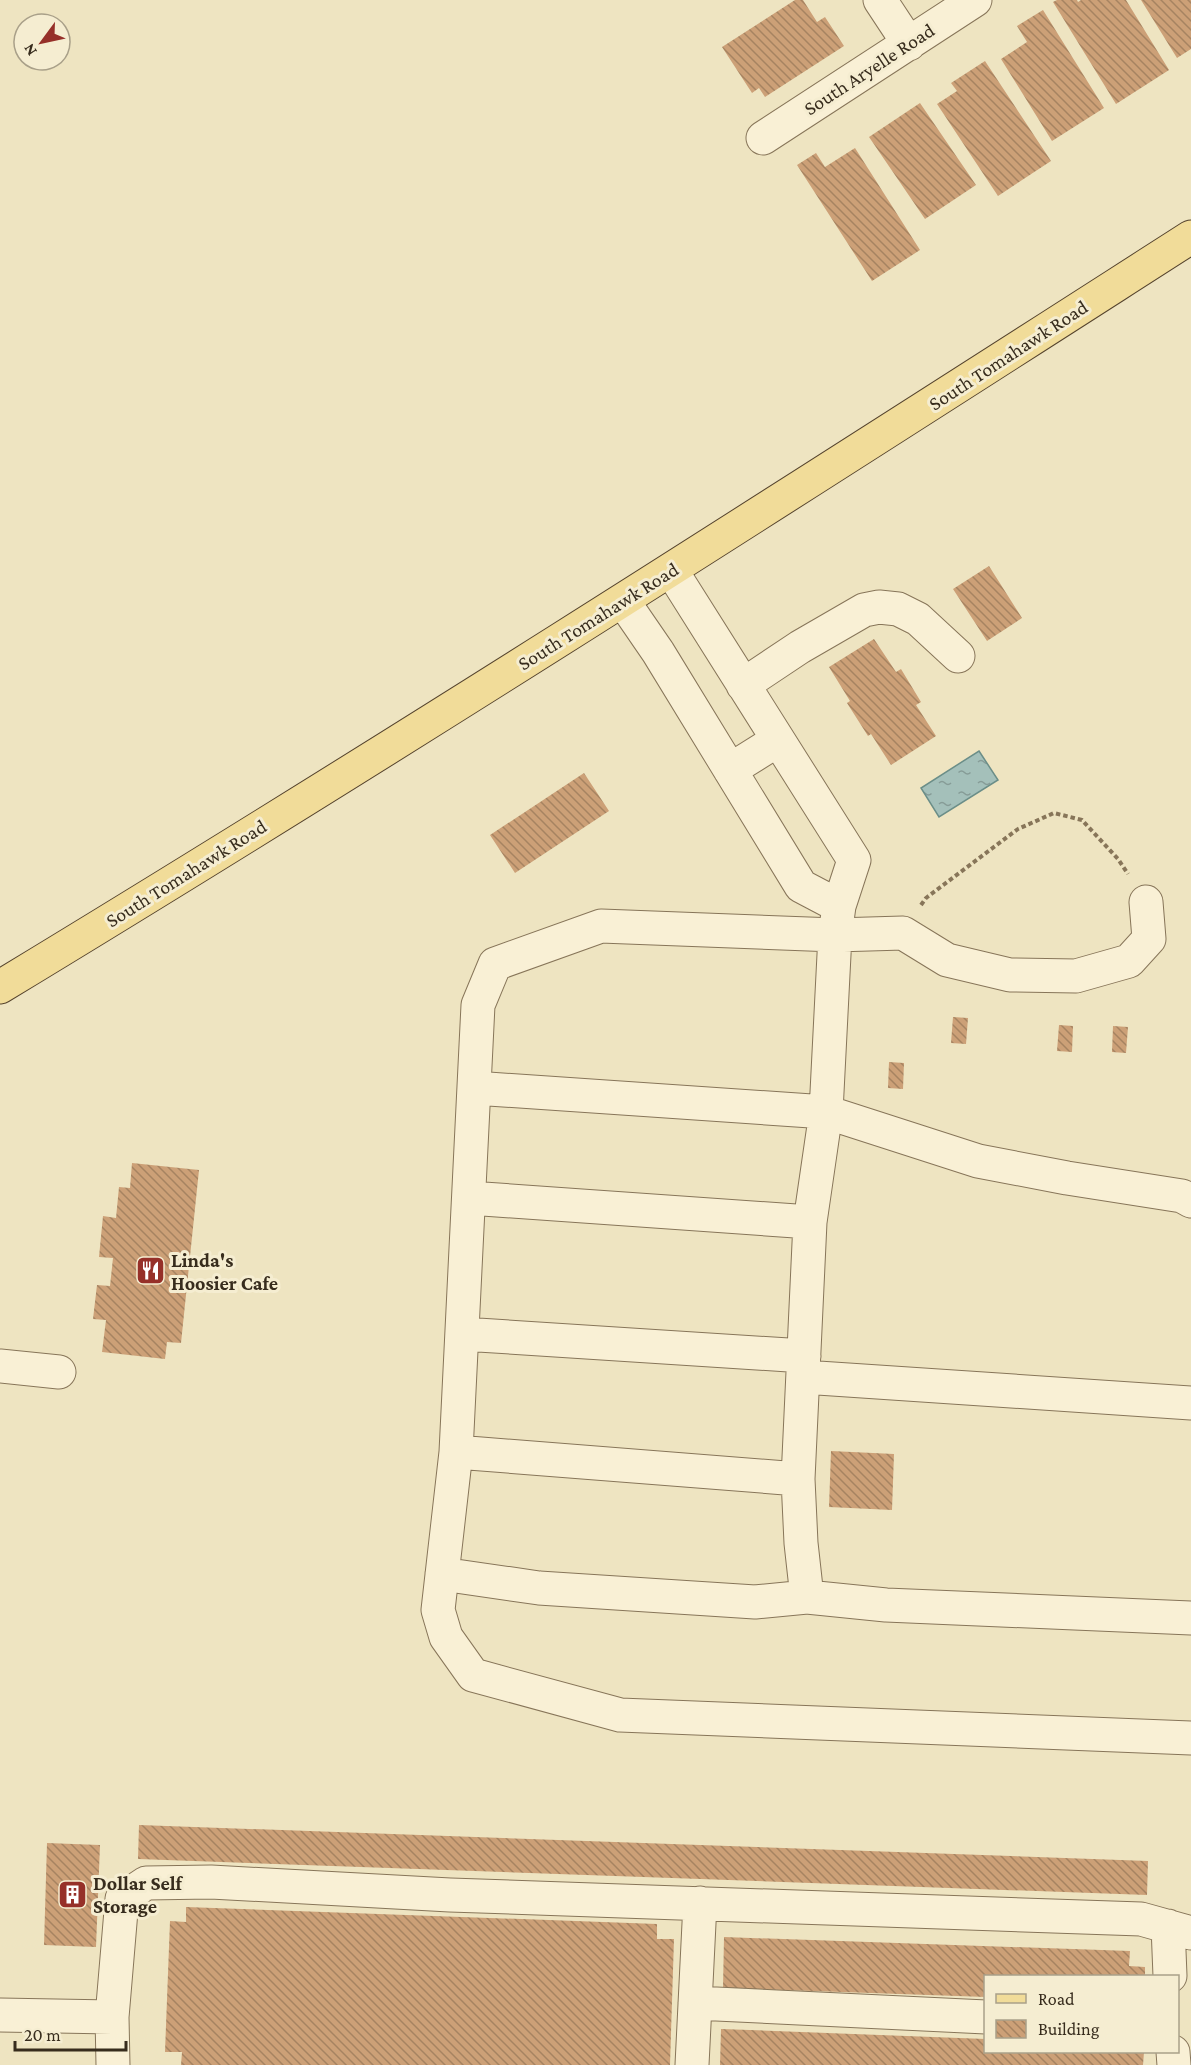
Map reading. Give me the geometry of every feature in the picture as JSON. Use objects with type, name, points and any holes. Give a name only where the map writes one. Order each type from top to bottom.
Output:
[{"type":"main road","name":"South Tomahawk Road","points":[[0,987],[623,601],[1191,237]]},
{"type":"street","points":[[880,0],[909,44]]},
{"type":"street","name":"South Aryelle Road","points":[[764,138],[975,0]]},
{"type":"street","points":[[671,570],[854,860],[837,921],[826,1112],[810,1222],[798,1479],[801,1543],[807,1597]]},
{"type":"street","points":[[623,601],[658,652],[801,886],[837,921]]},
{"type":"street","points":[[743,685],[800,647],[855,615],[864,610],[879,607],[898,609],[918,619],[958,656]]},
{"type":"street","points":[[730,770],[778,740]]},
{"type":"street","points":[[1146,902],[1149,939],[1129,961],[1076,976],[1010,975],[947,960],[903,933],[837,921],[601,926],[495,964],[478,1005],[456,1452],[438,1610],[446,1637],[473,1675],[620,1716],[1191,1738]]},
{"type":"street","points":[[474,1088],[826,1112],[978,1161],[1182,1196],[1191,1201]]},
{"type":"street","points":[[469,1198],[810,1222]]},
{"type":"street","points":[[462,1334],[1191,1403]]},
{"type":"street","points":[[0,1366],[59,1372]]},
{"type":"street","points":[[456,1452],[798,1479]]},
{"type":"street","points":[[442,1574],[539,1588],[755,1602],[807,1597],[886,1605],[1191,1618]]},
{"type":"street","points":[[113,2065],[112,2017],[122,1899],[146,1883],[211,1882],[450,1895],[1142,1919],[1179,1930],[1170,1975]]},
{"type":"street","points":[[692,2065],[700,1903]]},
{"type":"street","points":[[695,2003],[984,2017]]},
{"type":"street","points":[[0,2015],[112,2017]]},
{"type":"path","points":[[903,933],[926,898],[1018,829],[1054,813],[1082,820],[1118,859],[1146,902]]},
{"type":"water","points":[[979,751],[998,780],[939,817],[921,788]]},
{"type":"building","points":[[795,0],[803,0],[817,22],[825,17],[844,46],[765,97],[759,88],[752,93],[722,47]]},
{"type":"building","points":[[1077,0],[1078,2],[1081,0],[1126,0],[1169,70],[1116,104],[1053,2]]},
{"type":"building","points":[[1141,0],[1191,0],[1191,49],[1177,58]]},
{"type":"building","points":[[1043,10],[1104,108],[1052,141],[1001,59],[1027,42],[1017,26]]},
{"type":"building","points":[[985,61],[1051,161],[998,196],[937,104],[957,91],[951,83]]},
{"type":"building","points":[[920,103],[976,185],[925,219],[869,137]]},
{"type":"building","points":[[855,148],[920,250],[872,281],[797,165],[816,153],[825,167]]},
{"type":"building","points":[[989,566],[1022,618],[987,641],[953,589]]},
{"type":"building","points":[[874,639],[896,672],[901,669],[921,702],[916,705],[936,736],[891,765],[871,734],[868,736],[847,703],[850,701],[829,667]]},
{"type":"building","points":[[584,773],[609,811],[515,873],[490,835]]},
{"type":"building","points":[[953,1017],[968,1018],[966,1044],[951,1043]]},
{"type":"building","points":[[1059,1025],[1073,1026],[1072,1052],[1057,1051]]},
{"type":"building","points":[[1113,1026],[1128,1027],[1126,1053],[1112,1052]]},
{"type":"building","points":[[889,1062],[904,1063],[903,1089],[888,1088]]},
{"type":"building","name":"Linda's Hoosier Cafe","points":[[132,1163],[199,1170],[181,1343],[167,1342],[165,1359],[102,1352],[106,1320],[93,1319],[97,1285],[110,1286],[113,1258],[99,1257],[103,1216],[116,1218],[119,1187],[130,1188]]},
{"type":"building","points":[[831,1451],[894,1454],[892,1510],[829,1507]]},
{"type":"building","points":[[139,1825],[1148,1861],[1147,1895],[138,1859]]},
{"type":"building","name":"Dollar Self Storage","points":[[47,1843],[100,1845],[96,1947],[44,1945]]},
{"type":"building","points":[[186,1907],[657,1924],[657,1939],[674,1939],[670,2065],[181,2065],[182,2052],[165,2052],[170,1921],[186,1922]]},
{"type":"building","points":[[724,1937],[1130,1951],[1129,1966],[1145,1967],[1145,1975],[984,1975],[984,1997],[723,1988]]},
{"type":"building","points":[[721,2029],[984,2039],[984,2053],[1144,2053],[1143,2065],[720,2065]]},
{"type":"place","name":"Linda's Hoosier Cafe","points":[[150,1271]]},
{"type":"place","name":"Dollar Self Storage","points":[[72,1895]]}]
